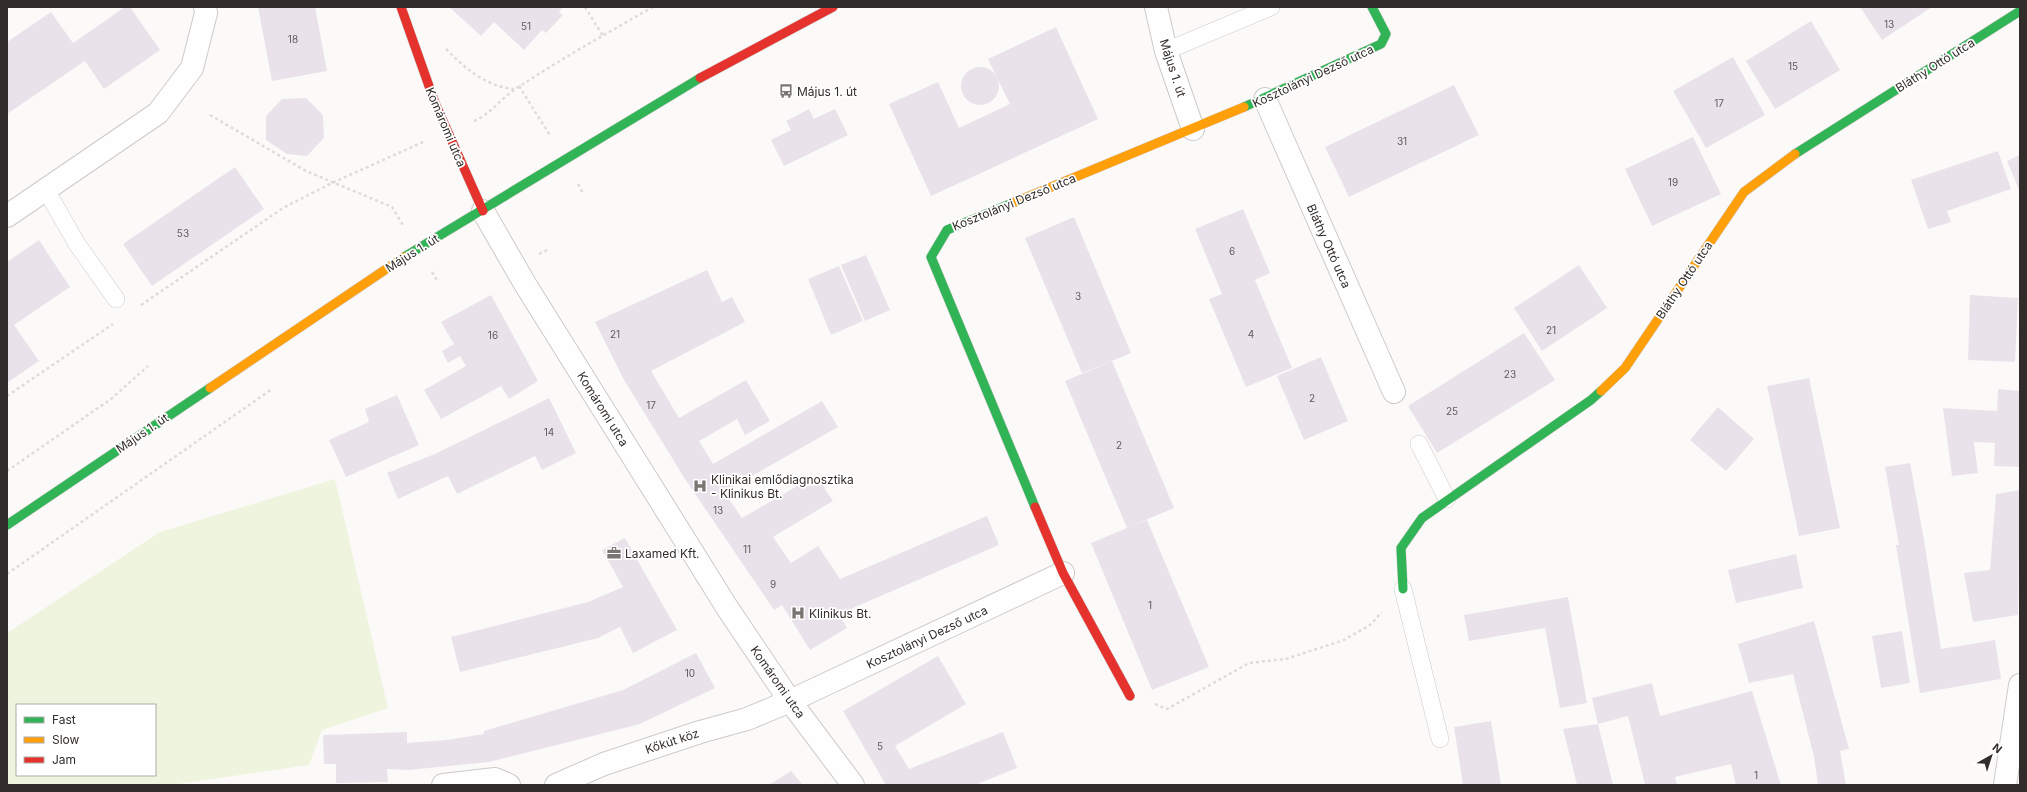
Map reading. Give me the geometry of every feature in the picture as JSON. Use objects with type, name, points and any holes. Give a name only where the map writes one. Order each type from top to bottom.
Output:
[{"type":"street","points":[[7,216],[158,113],[192,68],[206,12],[205,7]]},
{"type":"street","name":"Komáromi utca","points":[[401,7],[435,103],[482,211],[525,284],[728,609],[790,701],[853,785]]},
{"type":"street","name":"Május 1. út","points":[[7,525],[417,248],[482,211],[693,82],[833,7]]},
{"type":"street","name":"Május 1. út","points":[[1156,7],[1166,51],[1193,129]]},
{"type":"street","name":"Kosztolányi Dezső utca","points":[[1130,696],[1064,573],[931,257],[947,230],[1265,99],[1381,44],[1386,34],[1372,7]]},
{"type":"street","name":"Bláthy Ottó utca","points":[[1403,589],[1401,548],[1422,518],[1590,400],[1625,368],[1744,192],[1783,161],[2020,11]]},
{"type":"street","name":"Bláthy Ottó utca","points":[[1265,99],[1394,392]]},
{"type":"street","name":"Kosztolányi Dezső utca","points":[[790,701],[1064,573]]},
{"type":"street","points":[[2005,785],[2020,686]]},
{"type":"street","name":"Kőkút köz","points":[[556,785],[604,764],[747,718],[790,701]]},
{"type":"street","points":[[443,785],[495,779],[510,785]]},
{"type":"lane","points":[[1166,51],[1271,7]]},
{"type":"lane","points":[[46,190],[77,244],[116,299]]},
{"type":"lane","points":[[1419,444],[1447,499]]},
{"type":"lane","points":[[1403,589],[1440,739]]},
{"type":"path","points":[[584,7],[603,36]]},
{"type":"path","points":[[140,306],[283,208],[332,183],[483,117],[515,89],[653,7]]},
{"type":"path","points":[[444,48],[465,68],[484,81],[503,88],[515,89]]},
{"type":"path","points":[[210,115],[306,171],[392,208],[438,282]]},
{"type":"path","points":[[7,396],[115,323]]},
{"type":"path","points":[[7,472],[111,399],[148,366]]},
{"type":"path","points":[[7,574],[272,389]]},
{"type":"path","points":[[1130,696],[1168,708],[1249,663],[1286,659],[1344,640],[1370,625],[1403,589]]},
{"type":"green space","points":[[335,479],[388,708],[322,730],[309,765],[171,785],[7,785],[7,633],[160,532]]},
{"type":"building","points":[[125,7],[130,7],[160,50],[104,89],[85,61],[7,114],[7,42],[51,12],[73,43]]},
{"type":"building","points":[[258,7],[315,7],[327,71],[272,81]]},
{"type":"building","points":[[449,7],[563,7],[559,12],[563,15],[546,33],[542,30],[524,50],[494,22],[481,36]]},
{"type":"building","points":[[1860,7],[1932,7],[1882,40]]},
{"type":"building","points":[[1811,21],[1840,70],[1775,109],[1746,61]]},
{"type":"building","points":[[1056,27],[1098,119],[931,196],[889,104],[938,82],[959,128],[1010,104],[988,59]]},
{"type":"building","points":[[1733,57],[1765,115],[1706,148],[1673,91]]},
{"type":"building","points":[[980,67],[990,70],[996,76],[999,86],[996,96],[990,102],[980,105],[970,102],[964,96],[961,86],[964,76],[970,70]]},
{"type":"building","points":[[1454,85],[1479,135],[1349,197],[1325,147]]},
{"type":"building","points":[[306,98],[323,115],[324,138],[307,156],[287,154],[266,140],[266,116],[282,99]]},
{"type":"building","points":[[809,109],[814,119],[835,109],[848,135],[784,166],[771,140],[791,130],[786,121]]},
{"type":"building","points":[[1693,137],[1721,194],[1652,226],[1625,169]]},
{"type":"building","points":[[1998,151],[2011,189],[1947,211],[1951,222],[1928,229],[1911,180]]},
{"type":"building","points":[[2020,155],[2020,192],[2007,161]]},
{"type":"building","points":[[235,167],[264,209],[152,286],[123,244]]},
{"type":"building","points":[[1243,209],[1270,273],[1255,280],[1292,368],[1246,387],[1209,299],[1222,294],[1195,229]]},
{"type":"building","points":[[1074,217],[1131,353],[1082,373],[1025,238]]},
{"type":"building","points":[[39,240],[70,287],[14,325],[39,361],[7,383],[7,262]]},
{"type":"building","points":[[866,255],[890,310],[865,321],[841,265]]},
{"type":"building","points":[[1579,265],[1607,308],[1542,351],[1514,308]]},
{"type":"building","points":[[839,266],[863,321],[831,335],[808,279]]},
{"type":"building","points":[[707,270],[722,302],[732,297],[745,322],[651,371],[679,418],[746,380],[770,421],[745,435],[737,419],[699,441],[713,464],[822,401],[838,427],[724,492],[742,518],[816,475],[833,501],[773,537],[791,563],[818,546],[840,579],[987,516],[999,545],[839,614],[847,628],[810,650],[782,605],[774,610],[685,479],[624,380],[595,322]]},
{"type":"building","points":[[491,295],[538,381],[509,399],[501,386],[441,419],[424,390],[466,366],[460,356],[448,363],[442,351],[454,344],[441,322]]},
{"type":"building","points":[[1970,295],[2018,298],[2015,362],[1968,360]]},
{"type":"building","points":[[1524,333],[1555,380],[1437,453],[1408,406]]},
{"type":"building","points":[[1321,357],[1348,421],[1304,440],[1277,376]]},
{"type":"building","points":[[1112,361],[1174,508],[1129,527],[1147,520],[1209,667],[1152,690],[1091,543],[1127,528],[1065,381]]},
{"type":"building","points":[[1809,378],[1840,528],[1799,536],[1767,386]]},
{"type":"building","points":[[1998,389],[2020,391],[2020,467],[1994,466],[1995,443],[1974,442],[1978,473],[1952,476],[1943,408],[1997,411]]},
{"type":"building","points":[[397,395],[419,445],[346,477],[329,440],[369,422],[365,409]]},
{"type":"building","points":[[549,398],[576,453],[542,470],[535,456],[457,494],[448,476],[398,499],[387,473],[437,453]]},
{"type":"building","points":[[1718,407],[1754,439],[1726,471],[1690,440]]},
{"type":"building","points":[[1910,463],[1941,649],[1995,640],[2001,679],[1920,693],[1896,545],[1899,545],[1885,467]]},
{"type":"building","points":[[2020,490],[2018,615],[1973,622],[1964,573],[1990,570],[1996,494]]},
{"type":"building","points":[[625,538],[677,630],[633,653],[620,627],[598,638],[460,672],[451,637],[588,602],[623,587],[602,550]]},
{"type":"building","points":[[1796,554],[1803,588],[1736,603],[1728,570]]},
{"type":"building","points":[[1568,597],[1587,703],[1560,708],[1545,628],[1469,641],[1464,615]]},
{"type":"building","points":[[1814,621],[1849,749],[1840,751],[1846,785],[1818,785],[1814,757],[1793,674],[1749,683],[1738,644]]},
{"type":"building","points":[[1902,631],[1910,683],[1881,688],[1872,636]]},
{"type":"building","points":[[696,653],[715,688],[640,724],[489,762],[409,770],[387,769],[388,782],[336,783],[336,764],[324,764],[323,735],[407,732],[407,743],[447,740],[484,734],[484,731],[623,690]]},
{"type":"building","points":[[938,656],[966,704],[895,746],[909,769],[1003,732],[1017,768],[975,785],[886,785],[843,711]]},
{"type":"building","points":[[1652,683],[1660,716],[1752,691],[1781,785],[1736,785],[1731,764],[1675,777],[1677,785],[1645,785],[1628,716],[1598,724],[1592,698]]},
{"type":"building","points":[[1491,721],[1501,785],[1463,785],[1454,727]]},
{"type":"building","points":[[1598,724],[1613,785],[1577,785],[1563,729]]},
{"type":"building","points":[[791,771],[803,785],[769,785]]},
{"type":"traffic: fast","points":[[1244,107],[1381,44],[1386,34],[1372,7]]},
{"type":"traffic: fast","points":[[1795,154],[2020,11]]},
{"type":"traffic: fast","points":[[404,257],[700,78]]},
{"type":"traffic: fast","points":[[1015,202],[947,230],[931,257],[1035,507]]},
{"type":"traffic: fast","points":[[7,525],[210,388]]},
{"type":"traffic: fast","points":[[1403,589],[1401,548],[1422,518],[1591,400],[1601,391]]},
{"type":"traffic: slow","points":[[1015,202],[1244,107]]},
{"type":"traffic: slow","points":[[1601,391],[1625,368],[1744,192],[1795,154]]},
{"type":"traffic: slow","points":[[210,388],[404,257]]},
{"type":"traffic: jam","points":[[401,7],[435,103],[483,211]]},
{"type":"traffic: jam","points":[[700,78],[833,7]]},
{"type":"traffic: jam","points":[[1035,507],[1063,573],[1130,696]]},
{"type":"place","name":"Május 1. út","points":[[786,91]]},
{"type":"place","name":"Klinikai emlődiagnosztika - Klinikus Bt.","points":[[700,486]]},
{"type":"place","name":"Laxamed Kft.","points":[[614,553]]},
{"type":"place","name":"Klinikus Bt.","points":[[798,613]]}]
